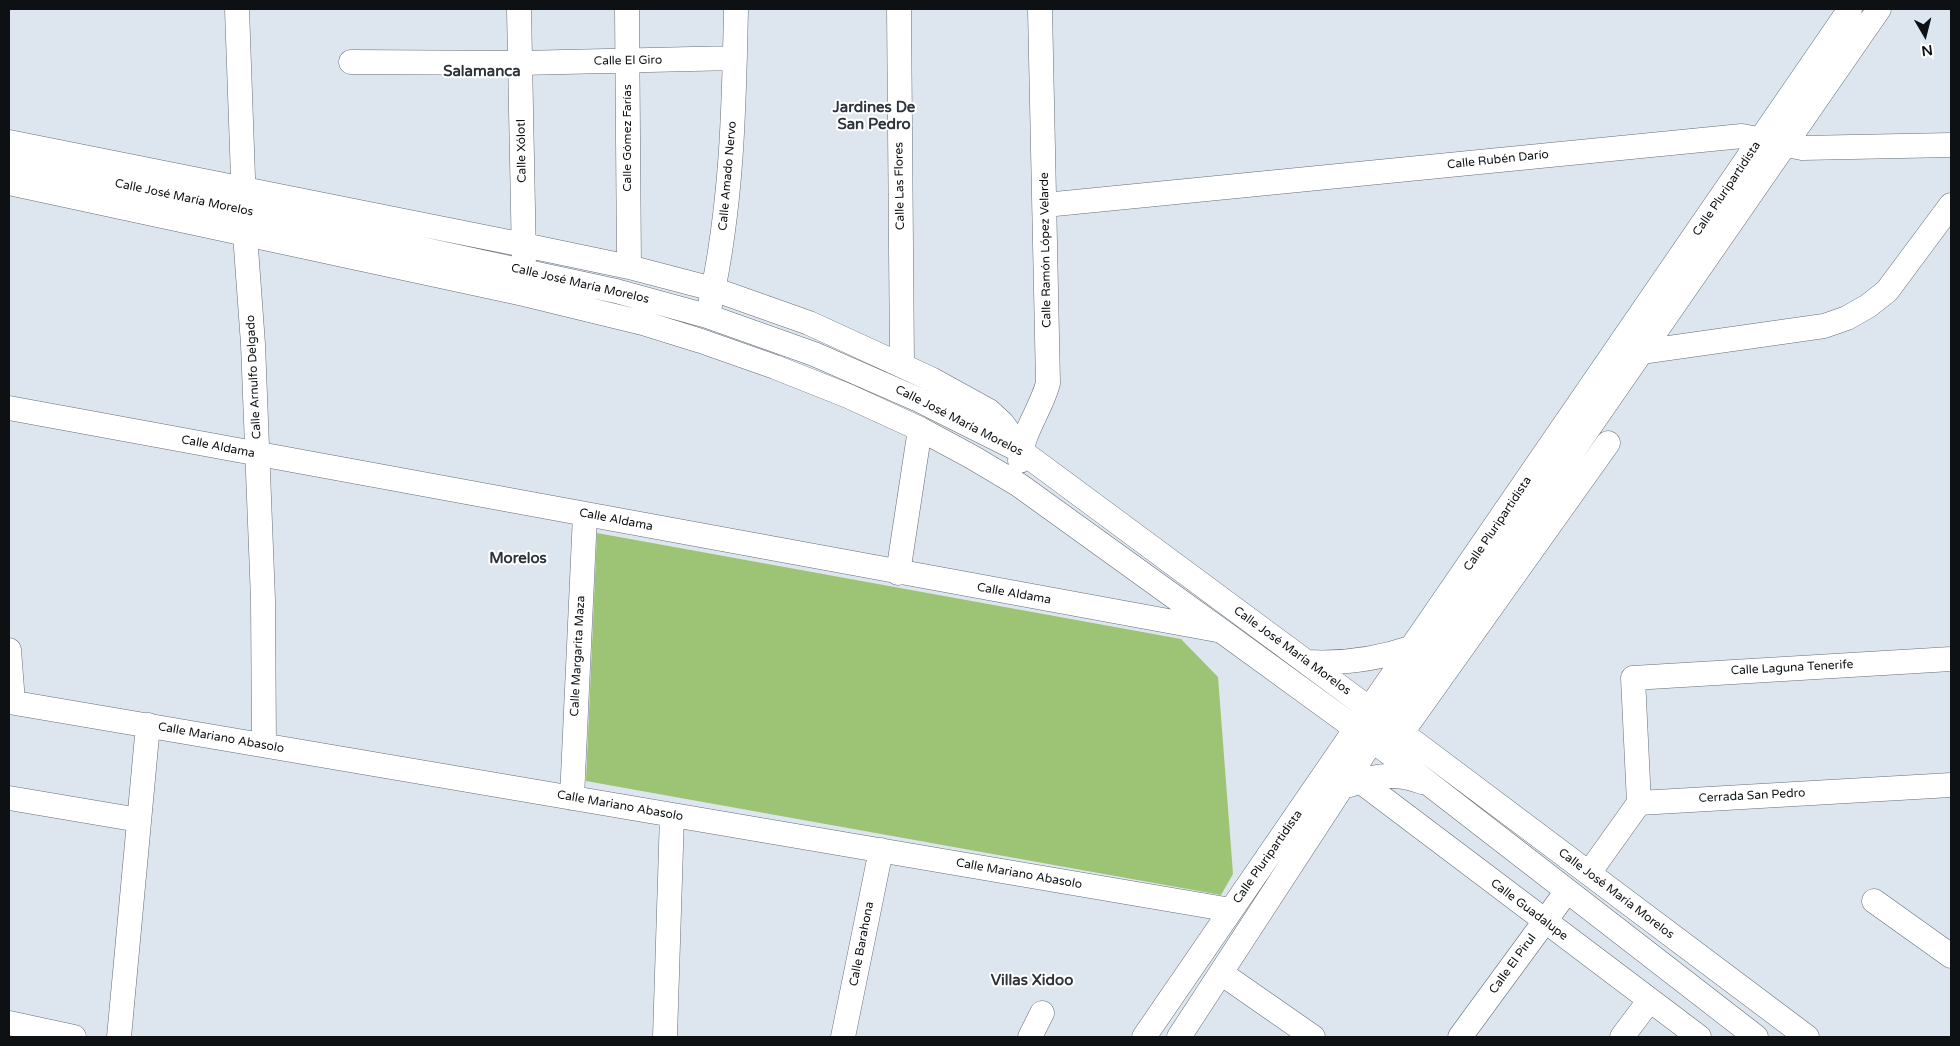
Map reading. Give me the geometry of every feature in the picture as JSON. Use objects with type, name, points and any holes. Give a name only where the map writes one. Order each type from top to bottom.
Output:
[{"type":"street","name":"Calle Arnulfo Delgado","points":[[237,9],[245,234],[253,344],[264,600],[264,745]]},
{"type":"street","name":"Calle Xólotl","points":[[519,9],[524,294]]},
{"type":"street","name":"Calle Gómez Farías","points":[[626,9],[629,267]]},
{"type":"street","name":"Calle Amado Nervo","points":[[701,341],[713,290],[726,214],[733,137],[736,9]]},
{"type":"street","name":"Calle Las Flores","points":[[899,9],[902,364]]},
{"type":"street","name":"Calle Ramón López Velarde","points":[[1019,485],[1021,450],[1030,423],[1045,396],[1048,383],[1040,9]]},
{"type":"street","name":"Calle Pluripartidista","points":[[1386,721],[1413,647],[1850,9]]},
{"type":"street","name":"Calle Pluripartidista","points":[[1144,1037],[1231,910],[1372,741],[1879,9]]},
{"type":"street","name":"Calle El Giro","points":[[351,62],[521,64],[735,58]]},
{"type":"street","name":"Calle Rubén Darío","points":[[1045,205],[1742,136],[1802,148],[1951,145]]},
{"type":"street","points":[[9,142],[102,181]]},
{"type":"street","name":"Calle José María Morelos","points":[[9,160],[102,181],[244,200],[410,234],[524,270],[616,291],[707,316],[814,354],[867,376],[970,424],[1021,450],[1308,662],[1588,873],[1794,1034]]},
{"type":"street","name":"Calle José María Morelos","points":[[9,183],[102,181],[245,234],[601,312],[701,341],[794,374],[920,429],[972,456],[1019,485],[1223,632],[1372,741],[1756,1037]]},
{"type":"street","points":[[1641,352],[1816,327],[1847,318],[1868,306],[1887,291],[1951,205]]},
{"type":"street","points":[[410,234],[524,245],[629,267],[713,290],[809,323],[902,364],[989,411],[1002,423],[1021,450]]},
{"type":"street","name":"Calle Aldama","points":[[9,408],[1223,632]]},
{"type":"street","points":[[898,573],[920,429]]},
{"type":"street","points":[[1372,741],[1608,443]]},
{"type":"street","name":"Calle Margarita Maza","points":[[572,798],[585,515]]},
{"type":"street","points":[[1308,662],[1361,661],[1413,647]]},
{"type":"street","points":[[9,650],[11,702]]},
{"type":"street","name":"Calle Laguna Tenerife","points":[[1639,802],[1633,678],[1951,659]]},
{"type":"street","name":"Calle Mariano Abasolo","points":[[11,702],[1231,910]]},
{"type":"street","points":[[118,1037],[148,726]]},
{"type":"street","name":"Calle Pluripartidista","points":[[1179,1037],[1221,972],[1350,786],[1372,741]]},
{"type":"street","points":[[1350,786],[1387,776],[1415,779],[1428,784]]},
{"type":"street","name":"Calle Guadalupe","points":[[1350,786],[1544,922],[1699,1037]]},
{"type":"street","name":"Cerrada San Pedro","points":[[1639,802],[1951,786]]},
{"type":"street","points":[[9,798],[139,820]]},
{"type":"street","points":[[1588,873],[1639,802]]},
{"type":"street","points":[[665,1037],[672,815]]},
{"type":"street","name":"Calle Barahona","points":[[843,1037],[881,850]]},
{"type":"street","name":"Calle El Pirul","points":[[1460,1037],[1567,892]]},
{"type":"street","points":[[1874,901],[1951,956]]},
{"type":"street","points":[[1221,972],[1313,1037]]},
{"type":"street","points":[[1622,1037],[1649,1001]]},
{"type":"street","points":[[1030,1037],[1042,1013]]},
{"type":"street","points":[[9,1023],[74,1037]]},
{"type":"green space","points":[[597,533],[1181,639],[1218,677],[1233,874],[1221,895],[586,781]]},
{"type":"district","name":"Salamanca","points":[[482,72]]},
{"type":"district","name":"Jardines De San Pedro","points":[[874,116]]},
{"type":"district","name":"Morelos","points":[[518,559]]},
{"type":"district","name":"Villas Xidoo","points":[[1032,981]]}]
